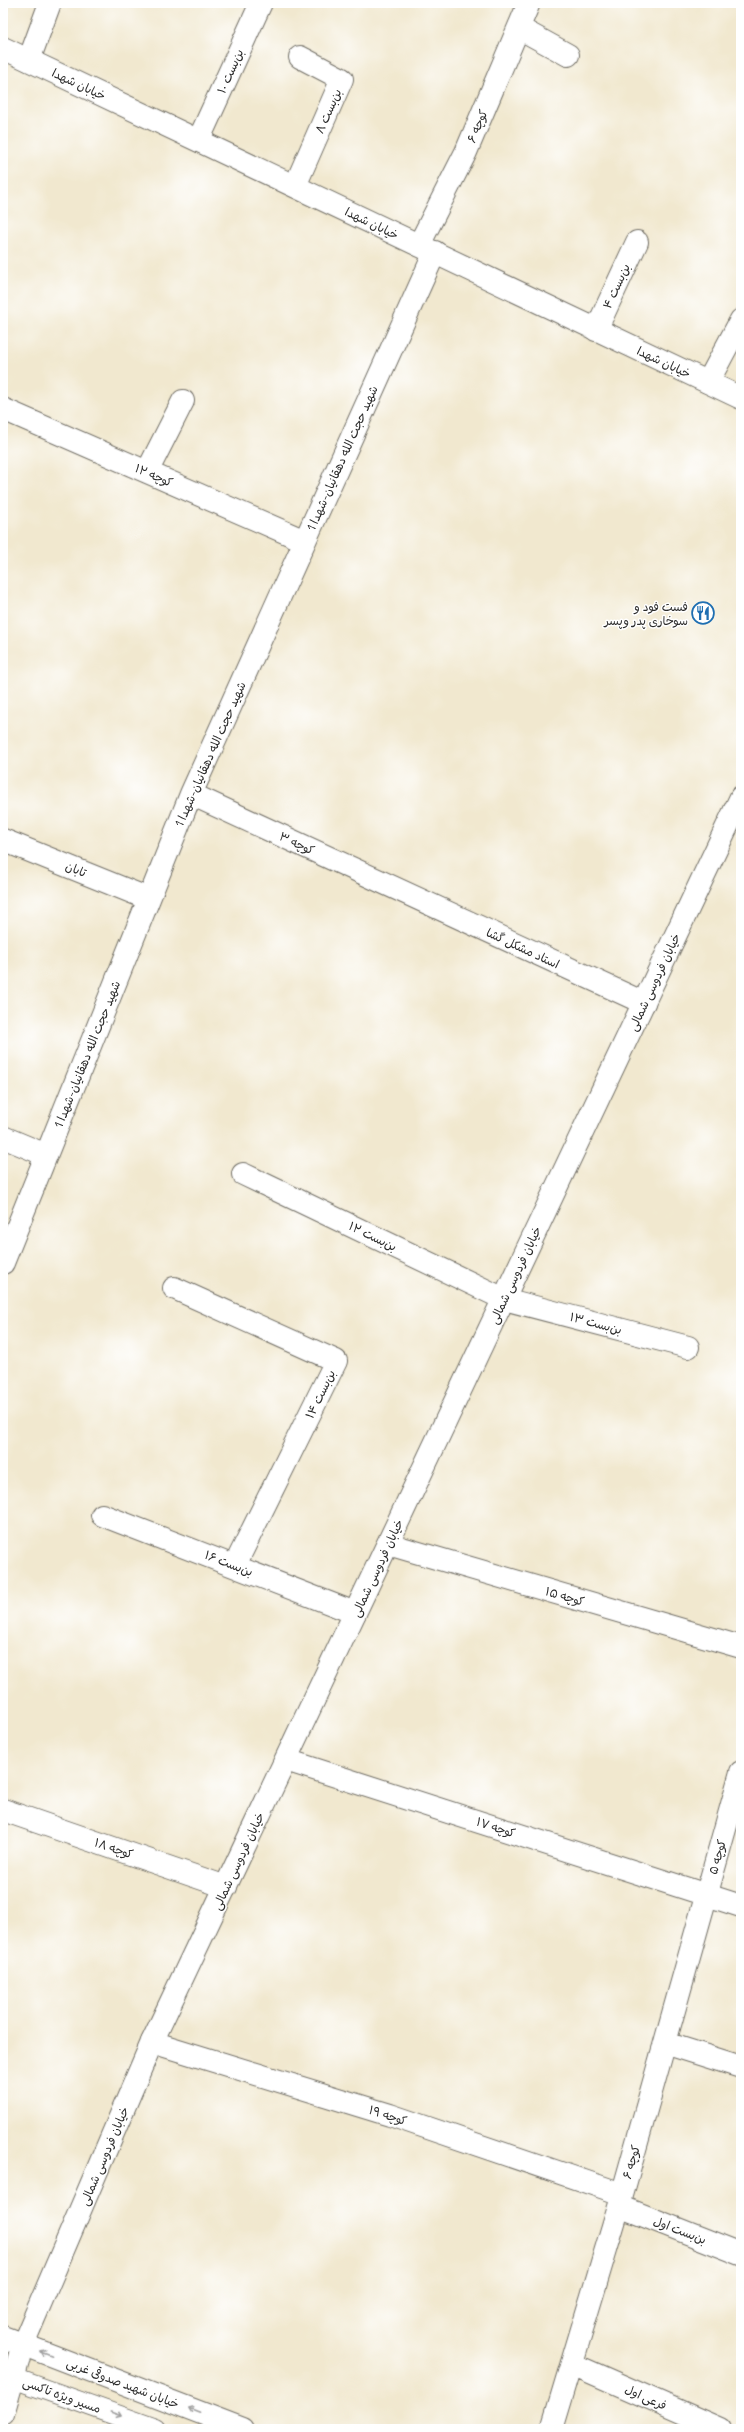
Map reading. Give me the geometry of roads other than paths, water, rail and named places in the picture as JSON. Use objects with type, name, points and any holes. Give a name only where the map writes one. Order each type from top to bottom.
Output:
[{"type":"street","points":[[29,60],[50,3]]},
{"type":"street","name":"بن‌بست ۱۰","points":[[199,139],[260,3]]},
{"type":"street","name":"کوچه ۶","points":[[427,249],[466,152],[530,3]]},
{"type":"street","points":[[519,28],[568,54]]},
{"type":"street","name":"خیابان شهدا","points":[[3,48],[199,139],[741,398]]},
{"type":"street","name":"بن‌بست ۸","points":[[295,186],[342,79],[300,57]]},
{"type":"street","name":"بن‌بست ۴","points":[[596,330],[637,242]]},
{"type":"street","name":"شهید حجت الله دهقانیان-شهدا 1","points":[[3,1263],[191,794],[305,541],[427,249]]},
{"type":"street","points":[[708,382],[741,320]]},
{"type":"street","points":[[147,472],[183,402]]},
{"type":"street","name":"کوچه ۱۲","points":[[3,409],[305,541]]},
{"type":"street","name":"کوچه ۳","points":[[191,794],[403,892]]},
{"type":"street","name":"خیابان فردوسی شمالی","points":[[3,2414],[14,2378],[13,2341],[152,2042],[740,802]]},
{"type":"street","name":"تابان","points":[[3,840],[149,899]]},
{"type":"street","name":"استاد مشکل گشا","points":[[403,892],[644,1003]]},
{"type":"street","points":[[3,1137],[46,1155]]},
{"type":"street","name":"بن‌بست ۱۲","points":[[243,1174],[504,1299]]},
{"type":"street","name":"بن‌بست ۱۴","points":[[174,1288],[336,1361],[236,1565]]},
{"type":"street","name":"بن‌بست ۱۳","points":[[504,1299],[688,1347]]},
{"type":"street","name":"بن‌بست ۱۶","points":[[102,1515],[236,1565],[355,1613]]},
{"type":"street","name":"کوچه ۱۵","points":[[388,1544],[741,1647]]},
{"type":"street","name":"کوچه ۱۷","points":[[286,1760],[741,1906]]},
{"type":"street","name":"کوچه ۵","points":[[707,1894],[741,1772]]},
{"type":"street","name":"کوچه ۱۸","points":[[3,1810],[226,1887]]},
{"type":"street","name":"کوچه ۶","points":[[552,2429],[620,2200],[707,1894]]},
{"type":"street","name":"کوچه ۱۹","points":[[152,2042],[390,2115],[620,2200]]},
{"type":"street","points":[[665,2042],[741,2067]]},
{"type":"street","name":"بن‌بست اول","points":[[620,2200],[741,2254]]},
{"type":"street","name":"خیابان شهید صدوقی غربی","points":[[13,2341],[243,2429]]},
{"type":"street","name":"فرعی اول","points":[[572,2364],[720,2429]]},
{"type":"lane","name":"مسیر ویژه تاکسی","points":[[14,2378],[156,2429]]},
{"type":"place","name":"فست فود و سوخاری پدر وپسر","points":[[703,613]]}]
